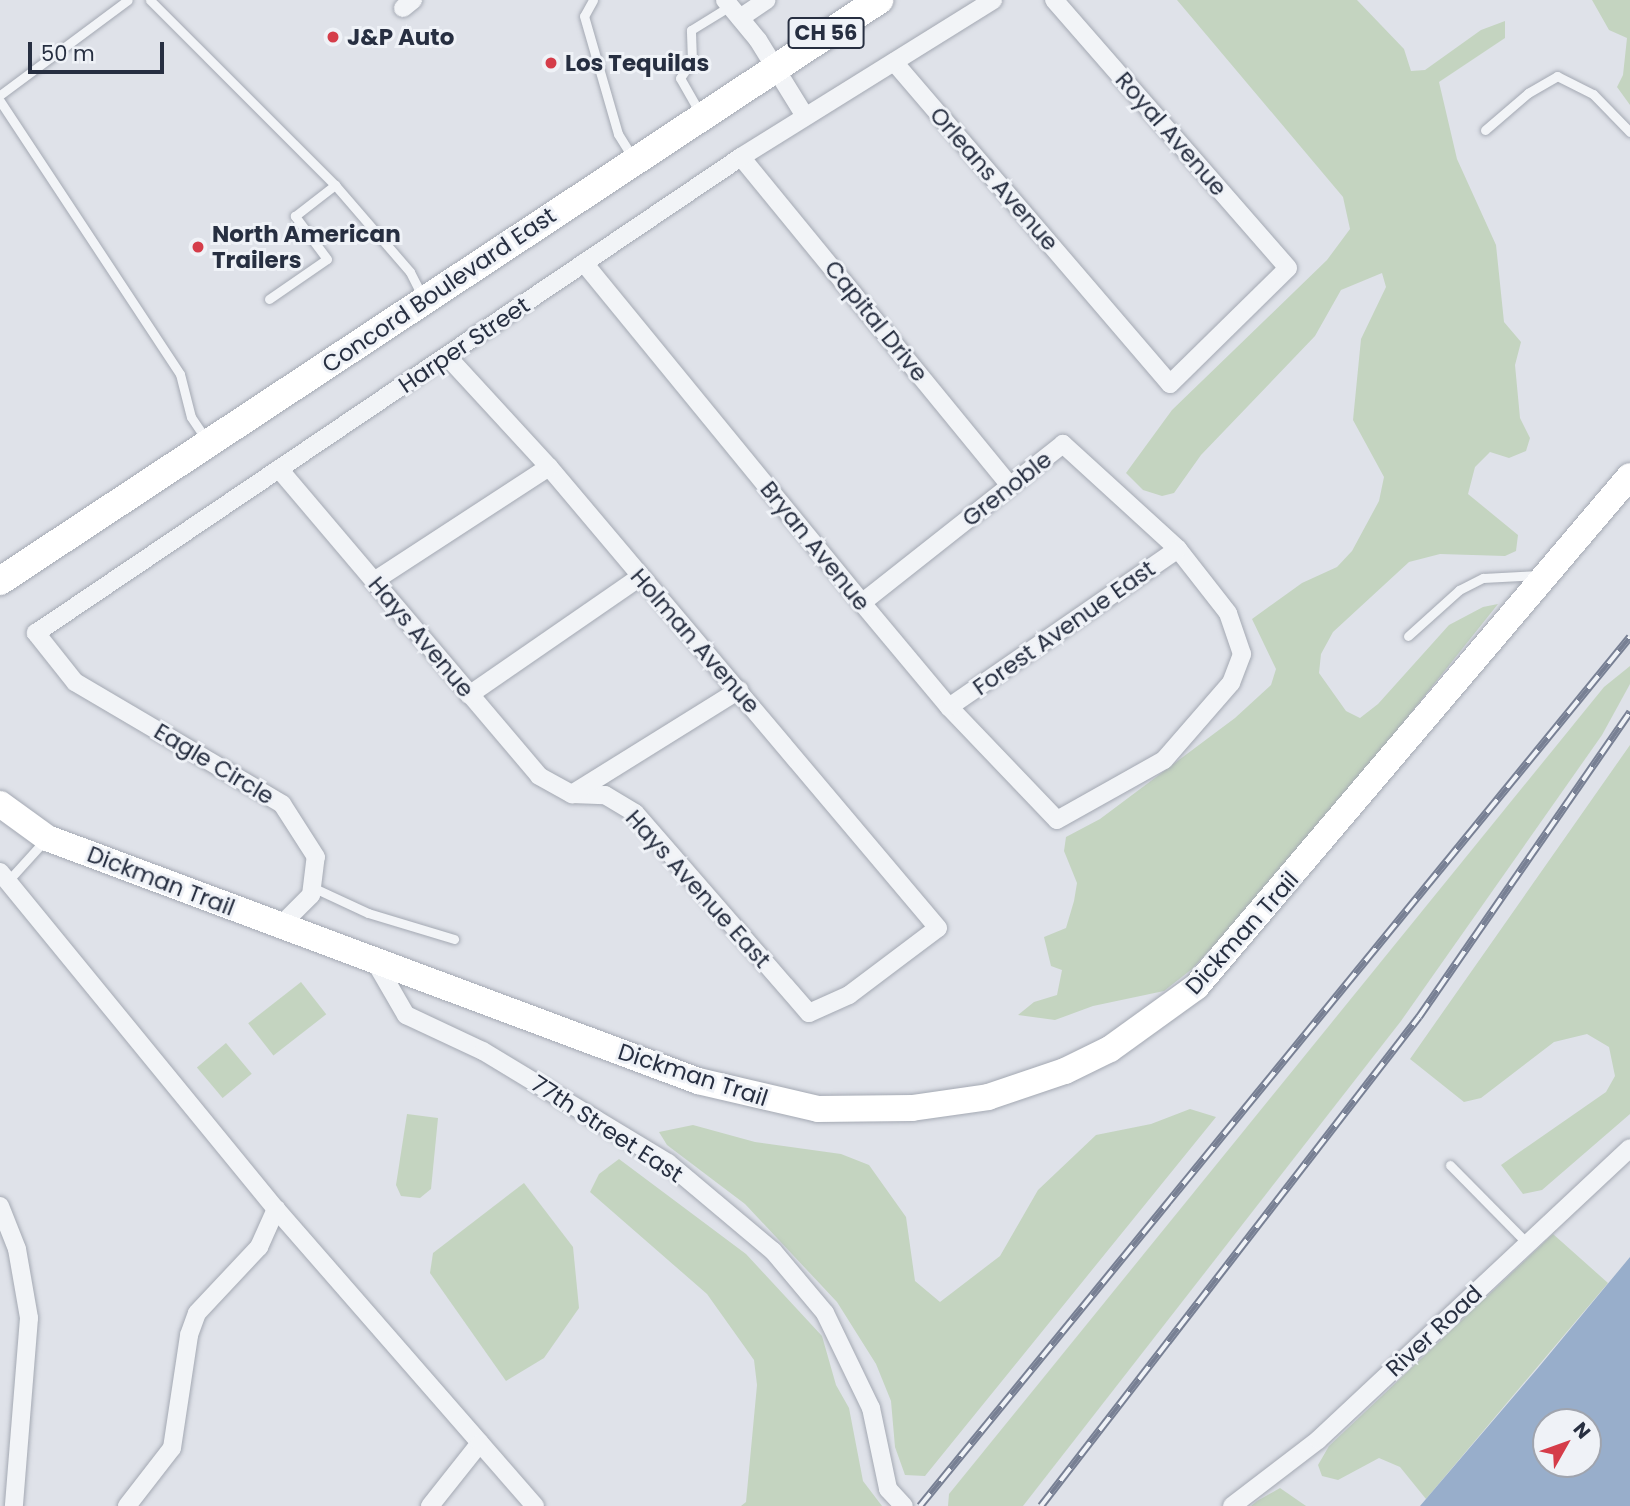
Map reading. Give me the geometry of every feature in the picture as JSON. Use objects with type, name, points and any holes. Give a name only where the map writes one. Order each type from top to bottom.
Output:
[{"type":"main road","name":"Concord Boulevard East","points":[[0,581],[879,0]]},
{"type":"street","points":[[767,0],[732,8],[805,116]]},
{"type":"street","points":[[894,62],[993,0]]},
{"type":"street","name":"Royal Avenue","points":[[1054,0],[1288,268],[1170,384]]},
{"type":"street","name":"Harper Street","points":[[36,633],[448,357],[741,156],[894,62]]},
{"type":"street","name":"Orleans Avenue","points":[[894,62],[1170,384]]},
{"type":"street","name":"Capital Drive","points":[[741,156],[1010,486]]},
{"type":"street","name":"Bryan Avenue","points":[[583,263],[949,707],[1057,820],[1164,760],[1231,683],[1242,654],[1235,627],[1178,550]]},
{"type":"street","name":"Holman Avenue","points":[[448,357],[550,467],[938,928],[849,995],[808,1013]]},
{"type":"street","name":"Grenoble","points":[[862,603],[1063,444],[1178,550]]},
{"type":"street","points":[[374,581],[550,467]]},
{"type":"street","name":"Hays Avenue","points":[[279,469],[539,776],[572,794]]},
{"type":"street","name":"Dickman Trail","points":[[0,804],[47,838],[377,965],[698,1081],[787,1106],[845,1111],[912,1108],[1023,1088],[1110,1049],[1196,987],[1266,910],[1544,575],[1630,476]]},
{"type":"street","name":"Forest Avenue East","points":[[949,707],[1178,550]]},
{"type":"street","points":[[469,695],[640,577]]},
{"type":"street","name":"Eagle Circle","points":[[36,633],[75,682],[282,804],[316,857],[312,887]]},
{"type":"street","points":[[572,794],[739,690]]},
{"type":"street","name":"Hays Avenue East","points":[[572,794],[605,795],[635,813],[808,1013]]},
{"type":"street","points":[[4,877],[276,1209],[535,1506]]},
{"type":"street","points":[[280,926],[311,894],[312,887]]},
{"type":"street","name":"77th Street East","points":[[377,965],[406,1015],[483,1051],[668,1163],[773,1251],[825,1313],[871,1408],[888,1489],[904,1506]]},
{"type":"street","name":"River Road","points":[[1231,1506],[1318,1440],[1630,1148]]},
{"type":"street","points":[[0,1206],[18,1249],[29,1318],[14,1506]]},
{"type":"street","points":[[127,1506],[172,1448],[189,1335],[197,1313],[259,1247],[276,1209]]},
{"type":"street","points":[[429,1506],[480,1443]]},
{"type":"lane","points":[[0,94],[128,0]]},
{"type":"lane","points":[[150,0],[335,185],[410,272],[424,300]]},
{"type":"lane","points":[[593,0],[584,16],[618,134],[634,160]]},
{"type":"lane","points":[[701,116],[680,78],[692,61],[691,30],[732,8]]},
{"type":"lane","points":[[1485,130],[1528,93],[1556,76],[1592,94],[1630,132]]},
{"type":"lane","points":[[0,101],[180,374],[189,409],[208,443]]},
{"type":"lane","points":[[269,299],[327,259],[295,216],[335,185]]},
{"type":"lane","points":[[1408,636],[1459,590],[1483,578],[1544,575]]},
{"type":"lane","points":[[4,877],[47,838]]},
{"type":"lane","points":[[312,887],[368,913],[454,939]]},
{"type":"lane","points":[[1450,1165],[1528,1244]]},
{"type":"green space","points":[[1177,0],[1357,0],[1404,49],[1411,71],[1425,70],[1481,30],[1505,21],[1505,38],[1439,82],[1457,159],[1496,245],[1504,322],[1521,342],[1515,365],[1520,418],[1530,438],[1526,451],[1509,458],[1490,452],[1475,467],[1468,494],[1518,535],[1516,551],[1505,556],[1440,554],[1409,562],[1333,632],[1321,654],[1319,673],[1346,711],[1360,718],[1378,704],[1449,625],[1483,607],[1498,604],[1296,857],[1192,969],[1164,991],[1093,1006],[1055,1020],[1018,1015],[1034,1002],[1057,995],[1062,970],[1051,966],[1044,937],[1066,928],[1074,901],[1077,883],[1064,851],[1066,837],[1100,819],[1235,718],[1271,685],[1276,669],[1252,619],[1302,583],[1337,567],[1352,551],[1379,501],[1384,477],[1353,420],[1361,339],[1386,287],[1382,273],[1341,290],[1315,336],[1201,455],[1174,493],[1162,496],[1143,490],[1126,473],[1172,410],[1327,260],[1350,229],[1343,197]]},
{"type":"green space","points":[[1592,0],[1630,0],[1630,105],[1617,87],[1623,75],[1627,38],[1609,30]]},
{"type":"green space","points":[[1630,666],[1630,684],[1602,735],[1401,1021],[1023,1506],[948,1506],[949,1494],[1604,687]]},
{"type":"green space","points":[[1630,745],[1630,1114],[1542,1190],[1523,1194],[1501,1165],[1606,1092],[1615,1076],[1609,1047],[1587,1034],[1554,1042],[1481,1098],[1464,1102],[1410,1059]]},
{"type":"green space","points":[[301,982],[326,1014],[273,1056],[248,1023]]},
{"type":"green space","points":[[226,1043],[252,1074],[223,1098],[197,1067]]},
{"type":"green space","points":[[1190,1109],[1216,1117],[925,1476],[905,1475],[895,1447],[891,1401],[876,1364],[837,1302],[745,1204],[667,1145],[659,1132],[693,1125],[755,1142],[841,1154],[869,1165],[906,1217],[915,1281],[940,1302],[1000,1256],[1038,1190],[1096,1135],[1151,1124]]},
{"type":"green space","points":[[407,1114],[438,1118],[431,1189],[420,1198],[401,1196],[396,1185]]},
{"type":"green space","points":[[619,1159],[746,1254],[822,1336],[836,1385],[849,1408],[863,1481],[882,1506],[741,1506],[746,1502],[757,1385],[754,1360],[707,1294],[590,1192],[599,1174]]},
{"type":"green space","points":[[524,1183],[573,1247],[579,1308],[544,1358],[506,1381],[430,1273],[433,1253]]},
{"type":"green space","points":[[1553,1234],[1608,1283],[1426,1499],[1400,1467],[1379,1458],[1338,1480],[1322,1476],[1318,1465],[1329,1446]]},
{"type":"green space","points":[[1280,1488],[1306,1506],[1251,1506],[1257,1501]]},
{"type":"water","points":[[1630,1257],[1630,1506],[1420,1506],[1538,1368]]},
{"type":"railway","points":[[920,1506],[1630,637]]},
{"type":"railway","points":[[1041,1506],[1419,1017],[1630,712]]},
{"type":"place","name":"J&P Auto","points":[[333,37]]},
{"type":"place","name":"Los Tequilas","points":[[551,63]]},
{"type":"place","name":"North American Trailers","points":[[198,247]]}]
